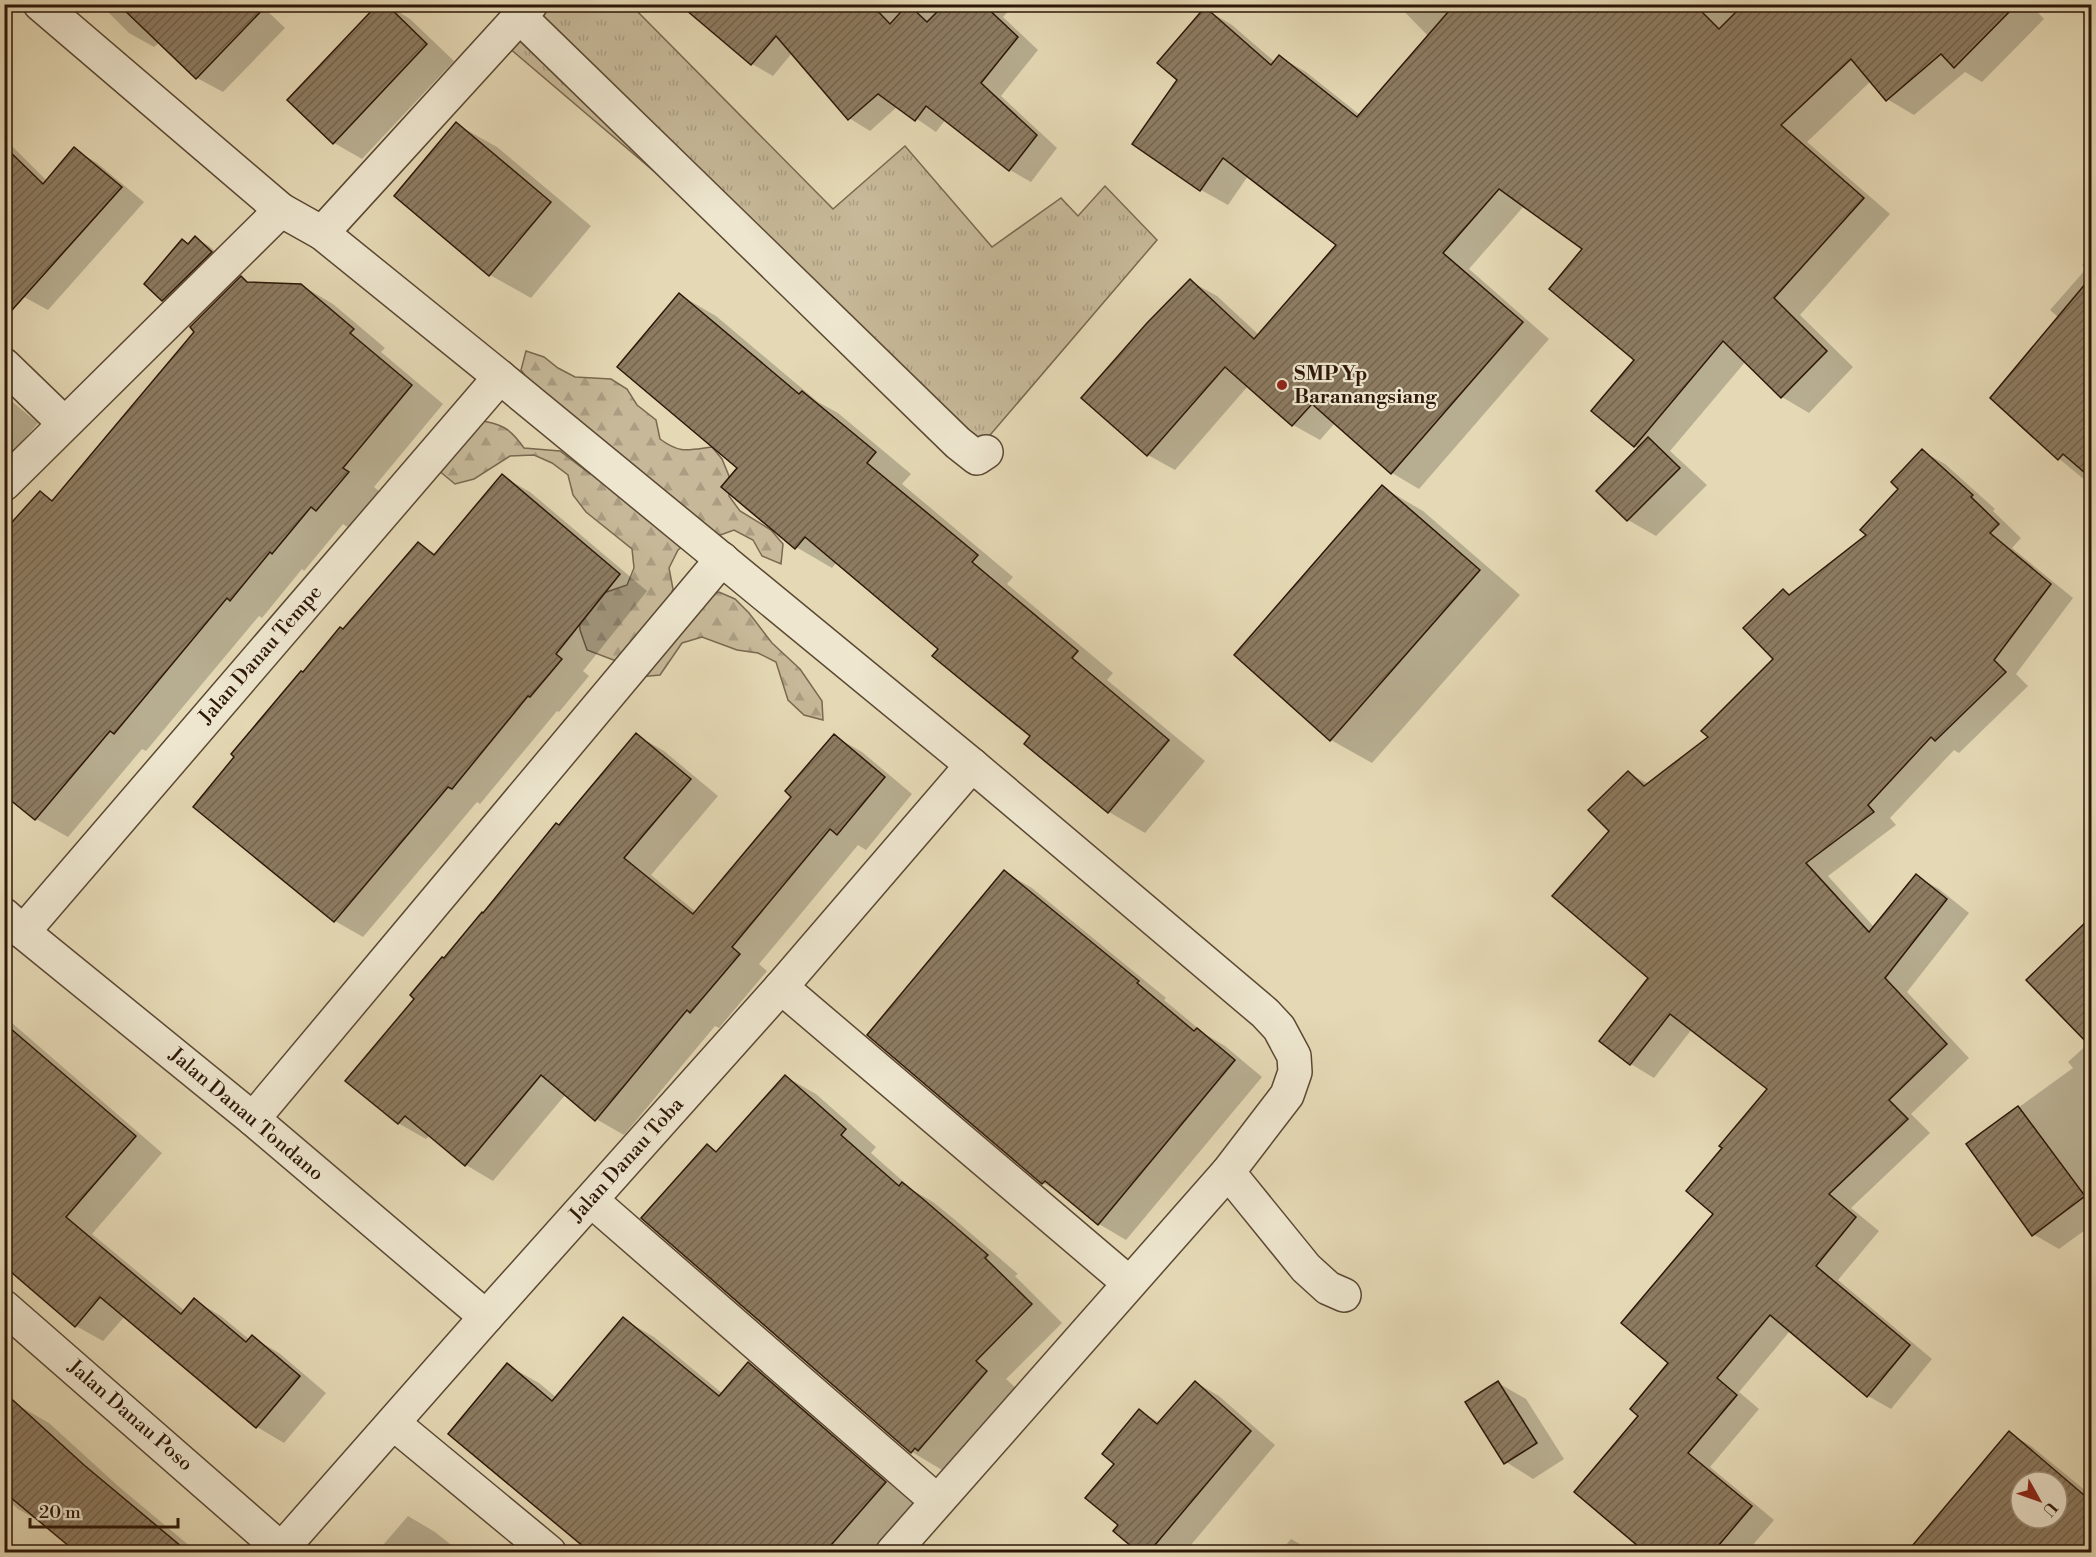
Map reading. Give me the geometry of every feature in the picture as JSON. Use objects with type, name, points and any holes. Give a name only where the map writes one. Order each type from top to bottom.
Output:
[{"type":"street","points":[[40,4],[281,210],[322,233],[972,765],[1265,1013],[1287,1041],[1294,1056],[1295,1071],[1287,1095],[1228,1172],[893,1552]]},
{"type":"street","points":[[322,233],[526,11],[958,443],[978,458],[986,452]]},
{"type":"street","points":[[4,484],[281,210]]},
{"type":"street","points":[[4,365],[64,423]]},
{"type":"street","name":"Jalan Danau Tempe","points":[[14,923],[500,377]]},
{"type":"street","points":[[253,1119],[722,559]]},
{"type":"street","name":"Jalan Danau Toba","points":[[281,1551],[486,1317],[781,987],[972,765]]},
{"type":"street","name":"Jalan Danau Tondano","points":[[14,923],[253,1119],[486,1317]]},
{"type":"street","points":[[781,987],[1129,1282]]},
{"type":"street","points":[[1228,1172],[1306,1268],[1328,1288],[1344,1295]]},
{"type":"street","points":[[591,1200],[937,1501]]},
{"type":"street","name":"Jalan Danau Poso","points":[[4,1307],[281,1551]]},
{"type":"street","points":[[393,1423],[549,1552]]},
{"type":"green space","points":[[545,5],[631,5],[833,209],[905,146],[992,247],[1061,198],[1078,216],[1105,186],[1157,240],[979,448],[508,47]]},
{"type":"green space","points":[[526,351],[544,357],[575,377],[611,379],[627,389],[637,405],[656,420],[660,439],[679,449],[712,447],[722,459],[729,476],[729,496],[740,511],[771,530],[783,544],[781,564],[762,556],[753,540],[734,530],[715,537],[694,538],[678,550],[669,568],[673,589],[667,607],[719,592],[735,599],[772,643],[800,669],[822,701],[823,720],[804,715],[788,700],[776,662],[758,653],[737,650],[702,637],[682,643],[660,675],[639,677],[624,664],[587,650],[580,630],[579,610],[592,597],[627,585],[634,568],[632,549],[586,512],[573,495],[568,475],[552,463],[534,455],[510,456],[474,479],[455,484],[438,470],[478,420],[505,428],[524,448],[560,451],[589,473],[584,455],[521,370]]},
{"type":"building","points":[[118,4],[268,4],[196,79]]},
{"type":"building","points":[[378,4],[386,4],[427,44],[333,144],[287,100]]},
{"type":"building","points":[[679,4],[871,4],[890,24],[908,4],[927,22],[945,4],[983,4],[1018,37],[981,83],[1037,135],[1009,171],[926,106],[915,121],[878,94],[848,120],[776,36],[751,65]]},
{"type":"building","points":[[1455,4],[1694,4],[1719,29],[1744,4],[2017,4],[1954,68],[1941,54],[1886,101],[1851,59],[1781,125],[1864,198],[1774,298],[1827,351],[1781,398],[1723,341],[1634,447],[1591,411],[1634,360],[1549,289],[1582,249],[1499,189],[1443,253],[1523,322],[1391,474],[1312,404],[1292,426],[1225,367],[1147,456],[1081,398],[1147,323],[1190,279],[1254,339],[1336,245],[1223,158],[1200,191],[1132,144],[1177,80],[1157,63],[1205,7],[1271,65],[1279,55],[1357,117]]},
{"type":"building","points":[[456,122],[551,202],[489,276],[394,196]]},
{"type":"building","points":[[4,146],[43,184],[74,147],[122,187],[4,319]]},
{"type":"building","points":[[195,236],[212,252],[162,301],[144,284],[182,239],[188,244]]},
{"type":"building","points":[[241,276],[247,282],[301,284],[354,329],[350,333],[412,385],[343,468],[349,472],[316,511],[311,507],[230,601],[227,598],[114,734],[110,731],[35,820],[4,795],[4,531],[40,491],[52,501],[194,332],[190,327]]},
{"type":"building","points":[[2091,277],[2091,478],[2063,454],[2058,460],[1990,398]]},
{"type":"building","points":[[679,293],[799,394],[802,391],[876,452],[867,463],[978,555],[972,562],[1078,651],[1072,658],[1169,740],[1108,813],[1024,744],[1030,736],[932,656],[938,649],[805,537],[795,549],[721,487],[737,468],[617,367]]},
{"type":"building","points":[[1648,437],[1680,468],[1627,521],[1596,491]]},
{"type":"building","points":[[1922,449],[1973,495],[1971,497],[1999,524],[1990,533],[2051,584],[1994,660],[2006,672],[1935,741],[1931,737],[1868,805],[1874,812],[1806,863],[1869,932],[1916,874],[1947,899],[1885,978],[1947,1044],[1889,1100],[1908,1119],[1829,1194],[1856,1217],[1816,1266],[1910,1345],[1867,1397],[1770,1315],[1717,1378],[1737,1395],[1688,1453],[1752,1506],[1713,1552],[1645,1552],[1574,1492],[1638,1416],[1630,1409],[1668,1363],[1621,1323],[1713,1214],[1686,1191],[1722,1148],[1719,1146],[1767,1089],[1670,1014],[1630,1065],[1599,1041],[1648,978],[1552,896],[1609,831],[1588,810],[1628,771],[1644,786],[1708,737],[1701,731],[1773,659],[1743,628],[1783,589],[1789,595],[1866,535],[1860,530],[1898,489],[1891,482]]},
{"type":"building","points":[[502,474],[620,574],[556,654],[562,659],[530,697],[528,696],[452,789],[448,787],[334,922],[193,807],[234,757],[231,754],[301,671],[303,672],[340,627],[343,629],[418,542],[434,555]]},
{"type":"building","points":[[1382,485],[1480,570],[1330,741],[1234,655]]},
{"type":"building","points":[[636,733],[691,779],[624,858],[693,914],[791,797],[785,791],[834,734],[885,777],[837,835],[830,829],[732,947],[740,954],[690,1013],[687,1010],[595,1121],[541,1075],[465,1166],[405,1116],[398,1124],[345,1081],[414,999],[410,995]]},
{"type":"building","points":[[1004,870],[1139,981],[1137,983],[1194,1031],[1197,1028],[1235,1060],[1098,1225],[1045,1181],[1042,1184],[867,1035]]},
{"type":"building","points":[[2091,917],[2091,1047],[2026,980]]},
{"type":"building","points":[[4,1023],[136,1136],[66,1217],[181,1314],[194,1298],[246,1342],[252,1335],[300,1376],[256,1428],[100,1297],[75,1327],[4,1266]]},
{"type":"building","points":[[785,1075],[846,1129],[841,1135],[899,1186],[902,1182],[988,1255],[985,1258],[1032,1304],[976,1361],[987,1371],[918,1451],[915,1448],[911,1453],[641,1218],[707,1144],[716,1152]]},
{"type":"building","points":[[2018,1106],[2085,1196],[2032,1236],[1966,1144]]},
{"type":"building","points":[[623,1317],[719,1396],[748,1362],[886,1482],[825,1552],[590,1552],[448,1434],[507,1363],[552,1401]]},
{"type":"building","points":[[1195,1381],[1251,1431],[1149,1552],[1138,1552],[1113,1531],[1118,1525],[1085,1498],[1114,1464],[1102,1454],[1139,1409],[1157,1424]]},
{"type":"building","points":[[1498,1381],[1537,1443],[1504,1464],[1465,1402]]},
{"type":"building","points":[[4,1392],[84,1465],[188,1552],[76,1552],[4,1492]]},
{"type":"building","points":[[2009,1431],[2055,1470],[2009,1470],[2009,1530],[2069,1530],[2069,1482],[2091,1501],[2091,1552],[1907,1552]]},
{"type":"place","name":"SMP Yp Baranangsiang","points":[[1282,385]]}]
